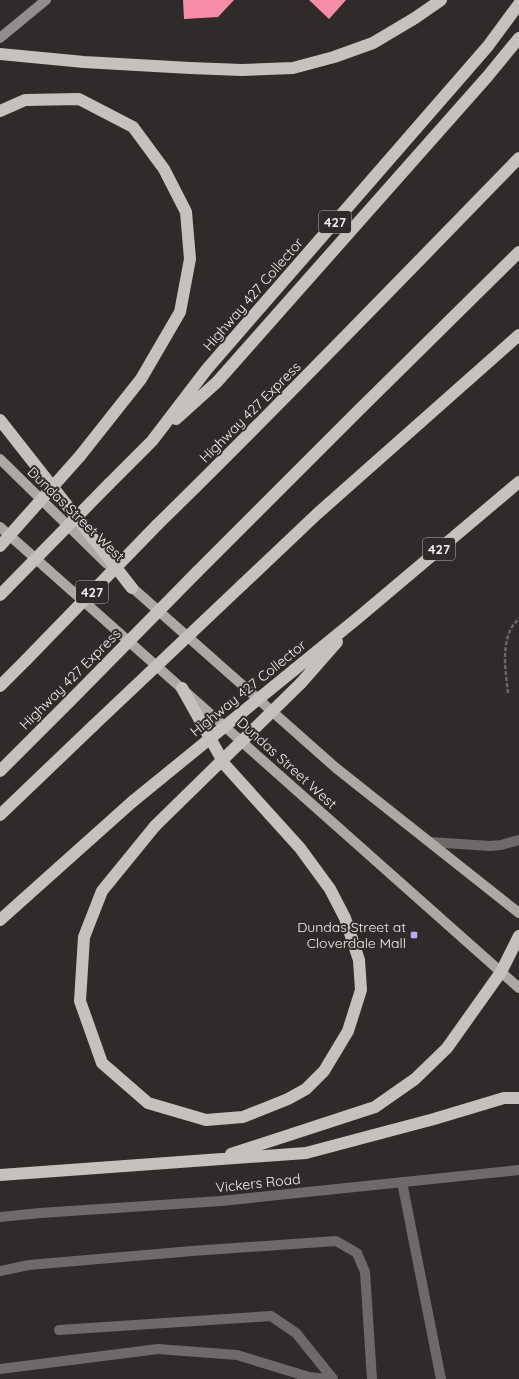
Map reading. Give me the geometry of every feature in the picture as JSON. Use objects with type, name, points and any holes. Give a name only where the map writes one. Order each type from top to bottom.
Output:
[{"type":"highway","points":[[0,54],[84,62],[190,68],[242,70],[293,68],[373,43],[415,18],[441,0]]},
{"type":"highway","name":"Highway 427 Collector","points":[[0,595],[152,441],[207,370],[488,46],[519,4]]},
{"type":"highway","points":[[152,441],[217,382],[487,77],[519,38]]},
{"type":"highway","points":[[0,111],[25,100],[79,99],[133,126],[164,169],[186,212],[190,259],[180,312],[142,379],[80,456],[0,546]]},
{"type":"highway","name":"Highway 427 Express","points":[[0,686],[157,525],[310,373],[519,158]]},
{"type":"highway","name":"Highway 427 Express","points":[[0,771],[358,411],[519,252]]},
{"type":"highway","points":[[0,815],[316,514],[519,335]]},
{"type":"highway","points":[[0,420],[132,588]]},
{"type":"highway","name":"Highway 427 Collector","points":[[0,920],[132,802],[359,617],[519,482]]},
{"type":"highway","points":[[182,688],[225,765],[300,848],[330,889],[345,918],[359,960],[361,990],[348,1031],[324,1071],[306,1089],[288,1099],[243,1117],[206,1120],[148,1103],[102,1063],[80,1001],[84,937],[102,891],[155,826],[301,683],[359,617]]},
{"type":"highway","points":[[214,1160],[375,1107],[415,1079],[447,1048],[501,972],[519,936]]},
{"type":"highway","points":[[0,1175],[306,1153],[434,1119],[504,1098],[519,1098]]},
{"type":"main road","points":[[0,38],[46,0]]},
{"type":"main road","name":"Dundas Street West","points":[[0,459],[132,588],[336,768],[519,913]]},
{"type":"main road","name":"Dundas Street West","points":[[0,527],[519,988]]},
{"type":"street","points":[[430,842],[490,846],[501,845],[519,840]]},
{"type":"street","name":"Vickers Road","points":[[0,1217],[221,1201],[519,1170]]},
{"type":"street","points":[[402,1182],[441,1379]]},
{"type":"street","points":[[0,1271],[37,1264],[336,1241],[357,1253],[365,1272],[372,1379]]},
{"type":"street","points":[[59,1330],[271,1316],[296,1333],[332,1379]]},
{"type":"street","points":[[0,1369],[158,1348],[237,1355],[309,1377],[327,1379]]},
{"type":"path","points":[[508,693],[505,667],[506,644],[509,632],[519,618]]},
{"type":"building","points":[[183,0],[234,0],[218,17],[184,19]]},
{"type":"building","points":[[309,0],[346,0],[329,19]]},
{"type":"place","name":"Dundas Street at Cloverdale Mall","points":[[414,935]]}]
